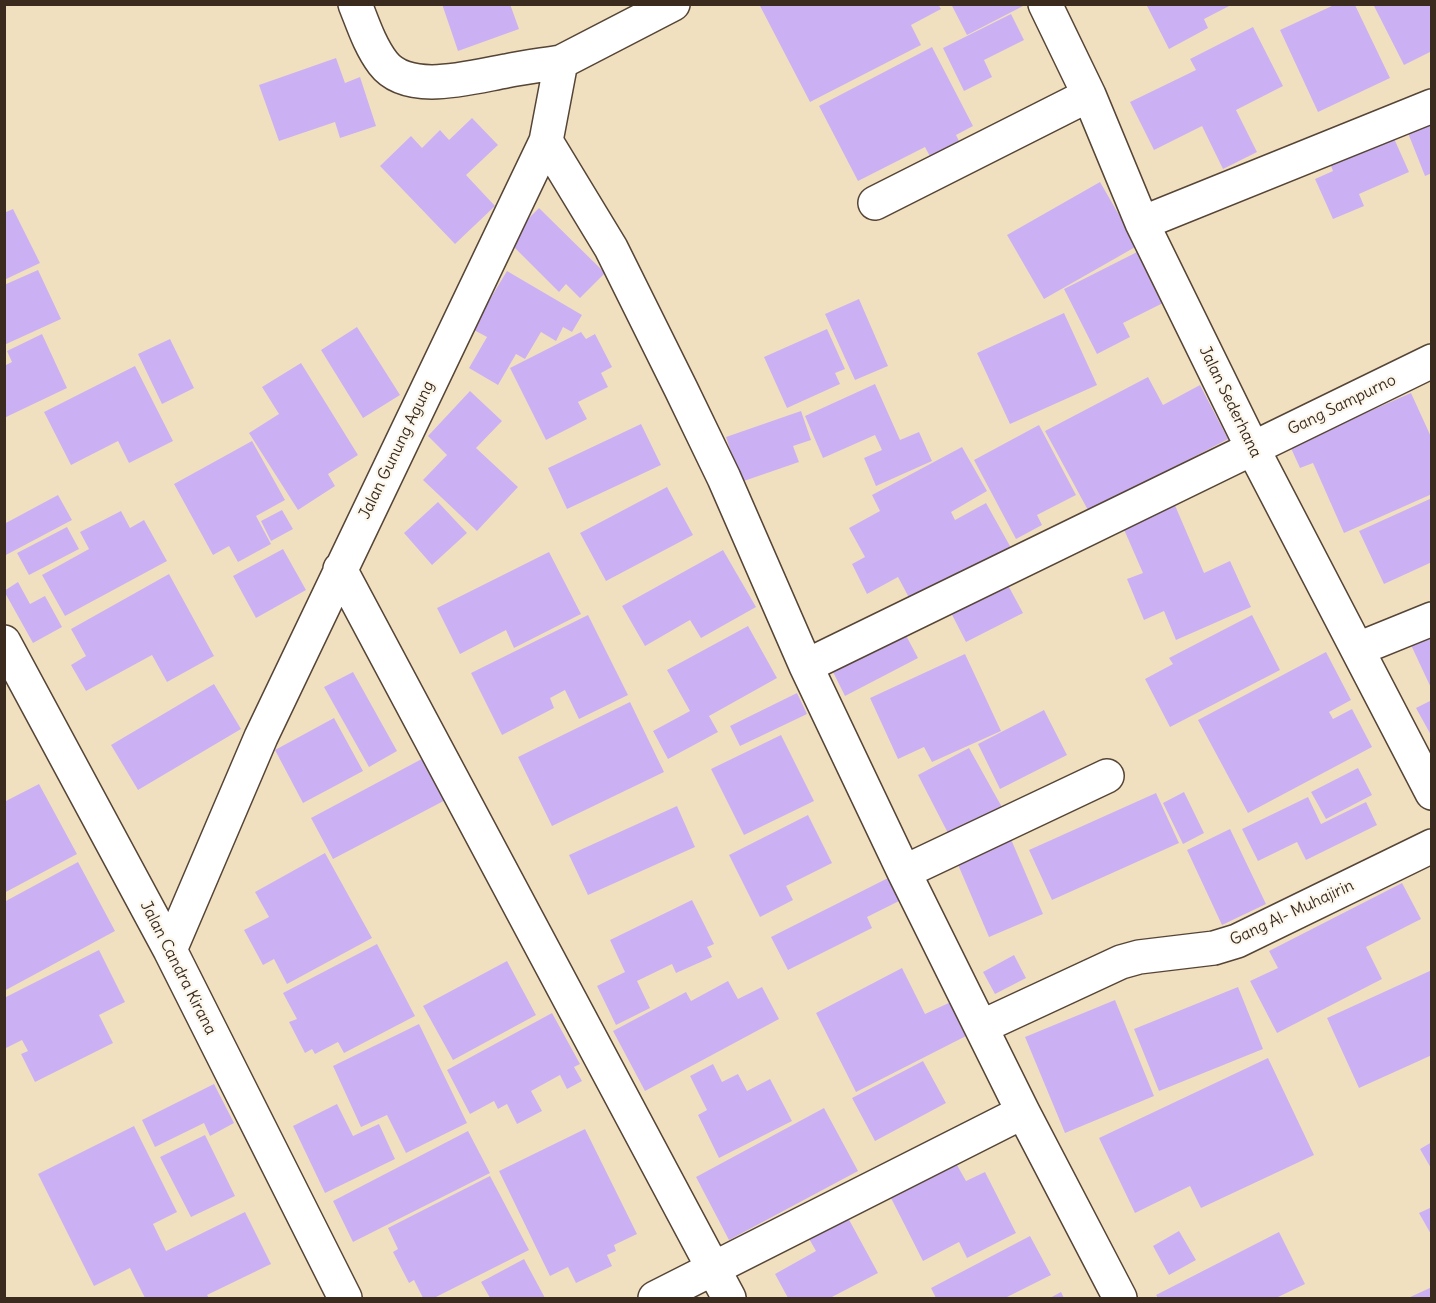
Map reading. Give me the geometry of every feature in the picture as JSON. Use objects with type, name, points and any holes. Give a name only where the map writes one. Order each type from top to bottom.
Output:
[{"type":"street","points":[[355,4],[383,64],[396,75],[414,80],[452,82],[561,62],[672,4]]},
{"type":"street","name":"Jalan Sederhana","points":[[1045,4],[1089,94],[1142,223],[1253,449],[1431,793]]},
{"type":"street","name":"Jalan Gunung Agung","points":[[170,950],[261,737],[546,141],[561,62]]},
{"type":"street","points":[[875,203],[1089,94]]},
{"type":"street","points":[[1142,223],[1431,106]]},
{"type":"street","points":[[546,141],[611,248],[676,379],[724,478],[806,666],[904,872],[1023,1112],[1120,1299]]},
{"type":"street","name":"Gang Sampurno","points":[[806,666],[1431,361]]},
{"type":"street","points":[[340,569],[729,1299]]},
{"type":"street","points":[[1358,649],[1431,619]]},
{"type":"street","name":"Jalan Candra Kirana","points":[[4,642],[170,950],[345,1299]]},
{"type":"street","points":[[904,872],[1107,776]]},
{"type":"street","name":"Gang Al- Muhajirin","points":[[981,1027],[1121,962],[1139,957],[1214,948],[1237,941],[1431,846]]},
{"type":"street","points":[[655,1299],[1023,1112]]},
{"type":"building","points":[[442,4],[510,4],[519,29],[458,51]]},
{"type":"building","points":[[759,4],[938,4],[941,9],[911,25],[921,45],[810,102]]},
{"type":"building","points":[[951,4],[1027,4],[967,35]]},
{"type":"building","points":[[1146,4],[1233,4],[1204,19],[1208,28],[1169,49]]},
{"type":"building","points":[[1373,4],[1432,4],[1432,51],[1404,65]]},
{"type":"building","points":[[1334,5],[1355,5],[1390,78],[1318,112],[1280,30]]},
{"type":"building","points":[[1011,14],[1024,40],[984,60],[992,77],[964,91],[943,48]]},
{"type":"building","points":[[1253,27],[1283,86],[1236,110],[1257,152],[1223,169],[1202,126],[1154,150],[1130,102],[1196,70],[1190,59]]},
{"type":"building","points":[[932,47],[973,126],[956,135],[964,151],[935,166],[925,147],[858,181],[819,106]]},
{"type":"building","points":[[336,58],[345,83],[360,77],[376,126],[340,138],[335,122],[279,141],[259,85]]},
{"type":"building","points":[[1432,117],[1432,173],[1425,176],[1406,128]]},
{"type":"building","points":[[472,118],[498,145],[466,175],[495,206],[455,244],[380,166],[411,136],[422,148],[440,130],[449,140]]},
{"type":"building","points":[[1392,134],[1409,172],[1359,194],[1364,206],[1333,219],[1315,179],[1333,171],[1329,161]]},
{"type":"building","points":[[1100,182],[1137,246],[1044,299],[1007,235]]},
{"type":"building","points":[[539,208],[605,273],[580,298],[566,284],[559,292],[507,240]]},
{"type":"building","points":[[13,209],[40,263],[4,280],[4,213]]},
{"type":"building","points":[[1139,251],[1165,302],[1123,323],[1130,337],[1097,354],[1064,289]]},
{"type":"building","points":[[38,270],[61,319],[4,345],[4,285]]},
{"type":"building","points":[[507,271],[582,315],[572,332],[563,327],[556,341],[541,332],[525,359],[516,354],[498,385],[469,368],[487,337],[472,329]]},
{"type":"building","points":[[859,299],[888,366],[855,380],[825,314]]},
{"type":"building","points":[[1064,313],[1097,385],[1010,424],[977,353]]},
{"type":"building","points":[[357,327],[400,395],[363,418],[321,350]]},
{"type":"building","points":[[827,329],[845,369],[835,373],[840,384],[787,408],[764,357]]},
{"type":"building","points":[[581,332],[586,339],[595,334],[612,367],[601,373],[608,387],[578,402],[587,419],[546,440],[510,368]]},
{"type":"building","points":[[42,334],[67,388],[4,418],[4,366],[12,362],[7,351]]},
{"type":"building","points":[[170,339],[194,388],[162,404],[138,354]]},
{"type":"building","points":[[301,363],[358,455],[328,474],[335,486],[298,510],[249,433],[279,414],[262,387]]},
{"type":"building","points":[[135,366],[173,441],[129,463],[118,441],[71,465],[44,412]]},
{"type":"building","points":[[1148,377],[1163,405],[1200,385],[1228,439],[1089,512],[1045,431]]},
{"type":"building","points":[[875,384],[900,440],[919,432],[932,461],[876,486],[864,458],[882,450],[875,435],[823,458],[805,416]]},
{"type":"building","points":[[470,391],[502,421],[476,448],[518,487],[477,531],[423,480],[447,455],[428,436]]},
{"type":"building","points":[[1411,393],[1432,439],[1432,494],[1344,533],[1313,463],[1300,468],[1290,446]]},
{"type":"building","points":[[801,411],[811,440],[793,446],[799,462],[741,482],[726,437]]},
{"type":"building","points":[[641,424],[661,465],[567,509],[548,468]]},
{"type":"building","points":[[1039,425],[1076,495],[1037,515],[1042,525],[1016,539],[974,460]]},
{"type":"building","points":[[252,441],[285,500],[256,516],[271,544],[238,562],[229,546],[213,555],[174,484]]},
{"type":"building","points":[[962,447],[987,491],[951,512],[955,520],[986,503],[1015,555],[915,609],[898,577],[867,594],[852,564],[865,557],[849,528],[880,511],[872,495]]},
{"type":"building","points":[[667,487],[693,535],[606,581],[580,533]]},
{"type":"building","points":[[58,495],[72,520],[4,556],[4,524]]},
{"type":"building","points":[[1432,498],[1432,562],[1384,584],[1359,531]]},
{"type":"building","points":[[438,502],[467,533],[432,565],[404,533]]},
{"type":"building","points":[[1174,503],[1204,573],[1230,561],[1251,607],[1176,640],[1164,611],[1144,620],[1127,579],[1143,573],[1122,525]]},
{"type":"building","points":[[282,510],[293,529],[271,541],[261,521]]},
{"type":"building","points":[[121,511],[130,528],[144,520],[167,561],[65,616],[42,575],[89,549],[80,532]]},
{"type":"building","points":[[67,527],[79,549],[29,575],[17,553]]},
{"type":"building","points":[[283,549],[306,590],[256,618],[233,576]]},
{"type":"building","points":[[723,550],[756,607],[701,638],[690,620],[645,646],[622,606]]},
{"type":"building","points":[[549,552],[581,614],[514,648],[506,630],[460,654],[437,608]]},
{"type":"building","points":[[169,574],[214,656],[167,682],[152,655],[86,691],[71,665],[86,656],[71,629]]},
{"type":"building","points":[[1003,576],[1023,613],[966,642],[947,605]]},
{"type":"building","points":[[18,582],[30,604],[45,596],[62,627],[33,643],[4,591]]},
{"type":"building","points":[[588,615],[628,695],[579,719],[565,690],[550,698],[554,708],[502,735],[471,673]]},
{"type":"building","points":[[1252,615],[1280,670],[1170,727],[1145,679],[1173,664],[1169,658]]},
{"type":"building","points":[[748,626],[777,678],[709,716],[718,732],[668,759],[653,731],[690,711],[667,670]]},
{"type":"building","points":[[901,626],[918,658],[845,696],[828,662]]},
{"type":"building","points":[[1432,636],[1432,690],[1411,645]]},
{"type":"building","points":[[1326,652],[1351,700],[1329,712],[1333,719],[1352,709],[1372,747],[1248,813],[1198,720]]},
{"type":"building","points":[[965,654],[1001,731],[932,762],[924,747],[898,759],[870,698]]},
{"type":"building","points":[[353,672],[397,751],[369,767],[324,687]]},
{"type":"building","points":[[214,684],[241,729],[138,790],[111,745]]},
{"type":"building","points":[[797,693],[807,714],[740,746],[730,726]]},
{"type":"building","points":[[1432,700],[1432,737],[1416,708]]},
{"type":"building","points":[[630,702],[664,772],[552,826],[518,757]]},
{"type":"building","points":[[1044,710],[1067,755],[1000,789],[978,744]]},
{"type":"building","points":[[334,718],[363,771],[303,803],[275,750]]},
{"type":"building","points":[[781,735],[814,801],[744,835],[711,769]]},
{"type":"building","points":[[969,748],[1003,809],[950,837],[918,775]]},
{"type":"building","points":[[433,753],[455,795],[333,859],[311,818]]},
{"type":"building","points":[[1358,768],[1372,795],[1326,819],[1311,792]]},
{"type":"building","points":[[39,784],[77,854],[4,893],[4,802]]},
{"type":"building","points":[[1184,792],[1204,833],[1183,844],[1163,803]]},
{"type":"building","points":[[1156,793],[1179,843],[1052,900],[1029,850]]},
{"type":"building","points":[[1308,797],[1321,824],[1366,802],[1377,825],[1306,860],[1297,842],[1258,861],[1242,829]]},
{"type":"building","points":[[677,806],[695,847],[588,895],[569,855]]},
{"type":"building","points":[[808,815],[832,863],[786,886],[793,900],[760,917],[729,855]]},
{"type":"building","points":[[1230,829],[1266,904],[1222,925],[1187,850]]},
{"type":"building","points":[[1010,837],[1043,914],[989,937],[956,860]]},
{"type":"building","points":[[325,853],[372,938],[287,984],[274,959],[263,965],[244,930],[269,917],[255,892]]},
{"type":"building","points":[[78,862],[115,931],[4,991],[4,902]]},
{"type":"building","points":[[888,878],[899,901],[867,917],[872,928],[788,970],[771,937]]},
{"type":"building","points":[[1402,883],[1421,919],[1366,947],[1382,979],[1277,1033],[1250,981],[1278,968],[1269,951]]},
{"type":"building","points":[[692,900],[714,944],[707,947],[712,957],[676,973],[672,964],[637,981],[650,1008],[616,1025],[597,986],[625,972],[610,940]]},
{"type":"building","points":[[377,944],[415,1016],[344,1053],[338,1042],[315,1054],[312,1049],[305,1053],[289,1022],[297,1019],[283,993]]},
{"type":"building","points":[[99,950],[125,1002],[99,1015],[113,1043],[35,1082],[21,1054],[28,1051],[22,1040],[4,1049],[4,998]]},
{"type":"building","points":[[1014,955],[1026,978],[995,994],[983,972]]},
{"type":"building","points":[[507,961],[536,1015],[453,1060],[423,1006]]},
{"type":"building","points":[[902,968],[925,1014],[953,1001],[970,1034],[856,1092],[816,1013]]},
{"type":"building","points":[[1432,970],[1432,1055],[1359,1088],[1327,1018]]},
{"type":"building","points":[[728,981],[738,999],[762,987],[779,1019],[645,1091],[613,1031],[686,992],[691,1001]]},
{"type":"building","points":[[1238,987],[1263,1049],[1159,1091],[1134,1029]]},
{"type":"building","points":[[1115,1000],[1154,1096],[1065,1133],[1025,1037]]},
{"type":"building","points":[[552,1013],[580,1064],[574,1067],[582,1081],[567,1089],[560,1075],[531,1091],[542,1111],[517,1124],[507,1104],[498,1109],[494,1101],[470,1114],[447,1070]]},
{"type":"building","points":[[419,1024],[467,1123],[406,1153],[387,1115],[361,1127],[333,1066]]},
{"type":"building","points":[[1268,1058],[1314,1155],[1201,1208],[1190,1186],[1135,1213],[1099,1138]]},
{"type":"building","points":[[923,1061],[946,1103],[875,1141],[852,1098]]},
{"type":"building","points":[[713,1064],[722,1082],[738,1074],[747,1091],[770,1079],[792,1121],[719,1158],[698,1115],[707,1110],[690,1076]]},
{"type":"building","points":[[214,1084],[234,1123],[210,1136],[204,1123],[155,1147],[142,1120]]},
{"type":"building","points":[[337,1104],[353,1136],[379,1124],[395,1159],[325,1193],[293,1126]]},
{"type":"building","points":[[824,1108],[858,1171],[729,1240],[696,1177]]},
{"type":"building","points":[[134,1126],[177,1212],[153,1224],[166,1251],[245,1212],[271,1264],[207,1295],[209,1298],[145,1298],[130,1268],[94,1286],[38,1174]]},
{"type":"building","points":[[585,1129],[637,1234],[614,1245],[616,1251],[607,1255],[612,1266],[576,1283],[568,1267],[550,1276],[499,1171]]},
{"type":"building","points":[[468,1131],[490,1173],[353,1242],[333,1201]]},
{"type":"building","points":[[205,1135],[235,1196],[191,1217],[160,1157]]},
{"type":"building","points":[[1432,1142],[1432,1170],[1420,1149]]},
{"type":"building","points":[[957,1165],[966,1181],[985,1172],[1016,1233],[967,1258],[959,1242],[923,1261],[891,1198]]},
{"type":"building","points":[[490,1176],[529,1250],[434,1298],[423,1298],[414,1280],[409,1283],[393,1252],[398,1249],[388,1228]]},
{"type":"building","points":[[1432,1207],[1432,1236],[1419,1213]]},
{"type":"building","points":[[847,1216],[878,1273],[830,1298],[788,1298],[775,1274],[816,1251],[808,1237]]},
{"type":"building","points":[[1179,1231],[1196,1260],[1169,1275],[1153,1246]]},
{"type":"building","points":[[1279,1232],[1305,1284],[1276,1298],[1158,1298],[1156,1295]]},
{"type":"building","points":[[1030,1236],[1051,1275],[1005,1298],[936,1298],[931,1288]]},
{"type":"building","points":[[524,1259],[545,1298],[490,1298],[481,1282]]},
{"type":"building","points":[[1432,1287],[1432,1298],[1408,1298]]},
{"type":"building","points":[[1061,1292],[1064,1298],[1050,1298]]}]
